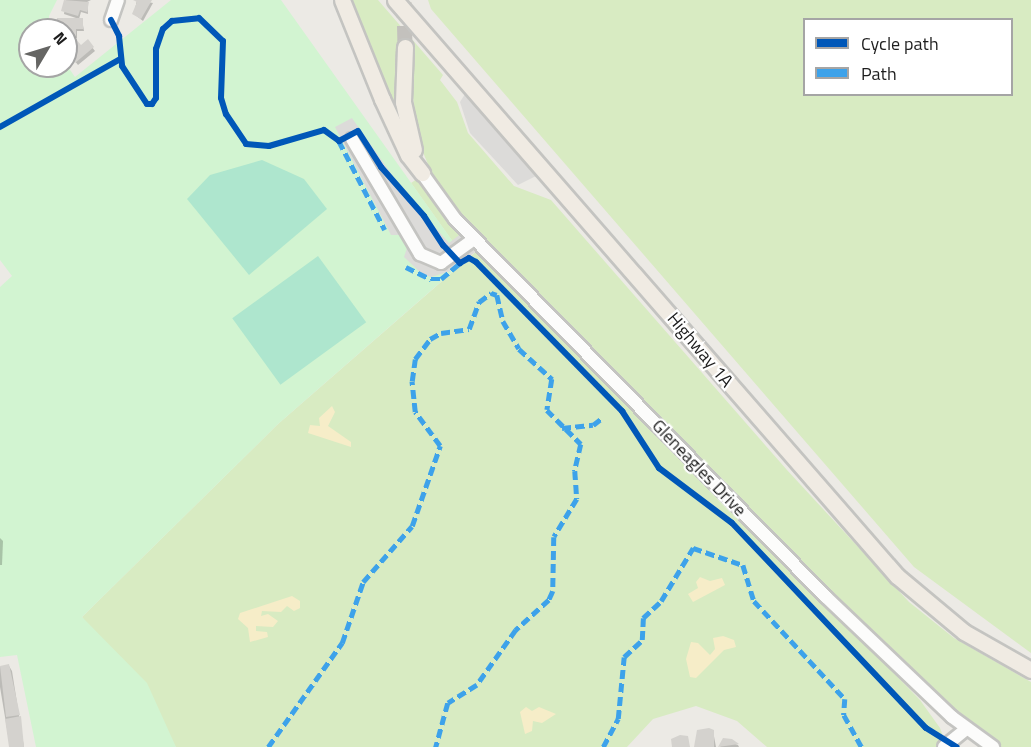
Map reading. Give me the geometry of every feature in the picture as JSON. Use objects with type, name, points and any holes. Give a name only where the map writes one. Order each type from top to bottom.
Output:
[{"type":"main road","points":[[342,0],[408,155],[422,173]]},
{"type":"main road","name":"Highway 1A","points":[[395,0],[897,576],[964,632],[1031,670]]},
{"type":"main road","points":[[405,47],[403,102],[422,173]]},
{"type":"street","points":[[111,20],[118,0]]},
{"type":"street","points":[[352,139],[420,254],[441,263],[474,239]]},
{"type":"street","name":"Gleneagles Drive","points":[[422,173],[474,239],[826,597],[966,729],[993,747]]},
{"type":"street","points":[[946,744],[966,729]]},
{"type":"street","points":[[961,747],[966,729]]},
{"type":"green space","points":[[0,0],[57,0],[49,18],[18,18],[18,78],[78,78],[78,75],[171,0],[281,0],[466,260],[278,424],[82,617],[147,683],[176,747],[36,747],[17,655],[0,657],[0,287],[12,276],[0,260]]},
{"type":"green space","points":[[350,0],[378,0],[443,75],[440,80],[457,102],[468,133],[514,186],[551,200],[787,470],[909,602],[954,638],[1031,682],[1031,747],[1002,747],[974,729],[853,616],[459,212],[435,181],[417,138],[412,86],[414,55],[402,42],[405,138]]},
{"type":"green space","points":[[428,0],[1031,0],[1031,653],[914,567],[431,9]]},
{"type":"green space","points":[[262,160],[304,179],[327,209],[249,275],[187,199],[210,175]]},
{"type":"green space","points":[[417,179],[463,232],[453,242],[411,183]]},
{"type":"green space","points":[[479,249],[920,700],[940,728],[943,736],[938,747],[767,747],[737,721],[696,706],[653,719],[627,747],[176,747],[82,617],[278,424]]},
{"type":"green space","points":[[318,256],[366,322],[280,385],[232,318]]},
{"type":"sand","points":[[332,406],[335,412],[328,426],[351,442],[351,447],[308,433],[310,425],[320,426],[319,418]]},
{"type":"sand","points":[[700,577],[710,581],[722,578],[725,585],[693,602],[688,594],[698,588],[696,582]]},
{"type":"sand","points":[[292,596],[300,601],[300,608],[294,611],[287,606],[281,612],[262,611],[261,616],[268,614],[278,621],[273,627],[256,626],[256,631],[267,632],[268,637],[250,642],[248,628],[238,619],[240,613]]},
{"type":"sand","points":[[723,636],[734,640],[736,647],[724,650],[696,678],[690,677],[686,659],[691,642],[698,643],[710,655],[715,649],[713,638]]},
{"type":"sand","points":[[526,707],[532,711],[539,707],[556,714],[542,723],[533,721],[532,731],[525,734],[520,712]]},
{"type":"shaded area","points":[[470,86],[546,171],[518,185],[470,133],[460,102]]},
{"type":"shaded area","points":[[352,118],[404,192],[449,243],[463,232],[479,249],[451,271],[431,277],[422,274],[404,257],[407,248],[399,235],[391,235],[335,127]]},
{"type":"building","points":[[64,0],[89,2],[87,12],[80,10],[78,16],[61,11]]},
{"type":"building","points":[[133,0],[152,0],[141,19],[132,14],[137,2]]},
{"type":"building","points":[[78,18],[83,18],[83,29],[78,29]]},
{"type":"building","points":[[88,39],[94,47],[78,60],[78,42],[81,45]]},
{"type":"building","points":[[9,664],[20,715],[6,717],[0,666]]},
{"type":"building","points":[[21,716],[24,747],[9,747],[5,719]]},
{"type":"building","points":[[709,728],[714,730],[714,747],[694,747],[697,730]]},
{"type":"building","points":[[680,735],[688,736],[690,747],[672,747],[671,739]]},
{"type":"building","points":[[723,738],[732,739],[739,744],[718,747]]},
{"type":"tunnel","points":[[404,2],[405,47]]},
{"type":"marked path","points":[[339,141],[385,230]]},
{"type":"marked path","points":[[406,267],[431,279],[441,279],[460,263]]},
{"type":"marked path","points":[[268,747],[342,643],[363,582],[412,526],[440,446],[415,412],[412,381],[415,359],[430,339],[441,333],[469,329],[479,302],[491,293],[497,295],[503,321],[519,349],[552,379],[547,410],[581,444],[575,471],[577,499],[554,537],[553,591],[549,600],[516,630],[477,685],[448,703],[436,747]]},
{"type":"marked path","points":[[562,428],[593,425],[602,418]]},
{"type":"marked path","points":[[603,747],[618,719],[624,657],[642,640],[643,618],[661,601],[693,548],[743,565],[754,601],[845,699],[844,715],[862,747]]},
{"type":"cycle path","points":[[111,20],[119,36],[122,66],[147,104],[152,104],[156,98],[156,49],[163,29],[172,21],[199,18],[223,41],[221,98],[226,114],[246,144],[269,146],[324,130],[339,141],[358,131],[381,167],[424,216],[443,245],[460,263],[469,258],[476,262],[622,411],[659,468],[732,523],[926,728],[956,747]]},
{"type":"cycle path","points":[[0,127],[120,59]]}]
